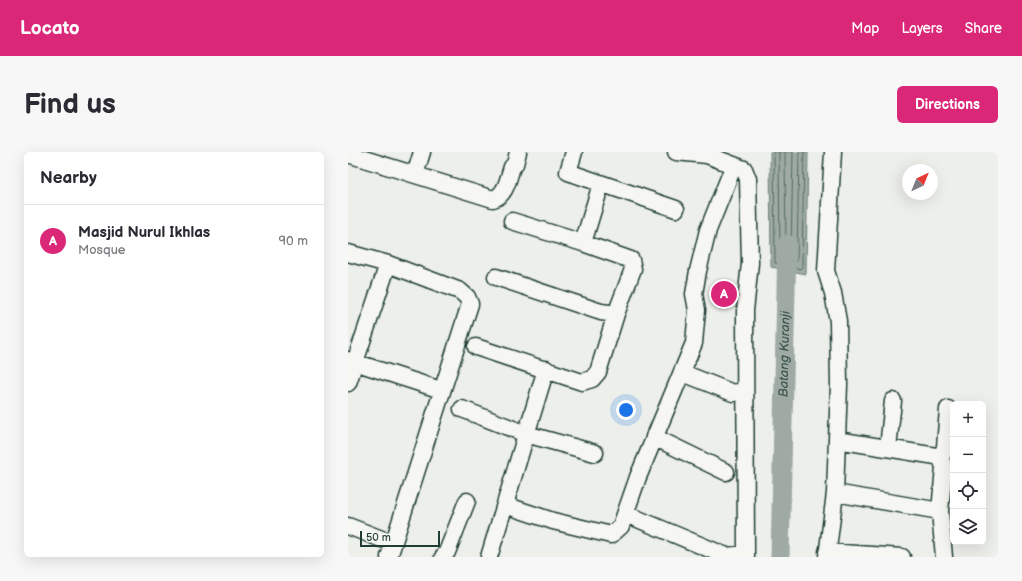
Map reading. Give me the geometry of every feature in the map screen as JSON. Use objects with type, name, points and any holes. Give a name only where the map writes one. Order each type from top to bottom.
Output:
[{"type":"street","points":[[415,175],[422,152]]},
{"type":"street","points":[[348,154],[493,199],[498,198],[504,192],[518,152]]},
{"type":"street","points":[[574,152],[568,172],[676,209]]},
{"type":"street","points":[[624,520],[726,556],[746,555],[746,311],[750,263],[748,179],[744,169],[734,165],[707,155],[676,152]]},
{"type":"street","points":[[833,152],[826,271],[833,293],[838,321],[839,385],[834,493],[827,554],[902,557]]},
{"type":"street","points":[[505,505],[553,521],[612,535],[624,520],[638,477],[654,437],[683,373],[696,336],[697,310],[694,294],[708,230],[734,165]]},
{"type":"street","points":[[583,243],[601,184]]},
{"type":"street","points":[[476,346],[582,382],[592,379],[598,372],[616,314],[633,269],[633,262],[631,260],[583,243],[512,222]]},
{"type":"street","points":[[348,253],[388,264],[460,291],[467,296],[470,309],[442,390],[391,550],[348,526]]},
{"type":"street","points":[[348,383],[352,361],[388,264]]},
{"type":"street","points":[[496,277],[601,312],[616,314]]},
{"type":"street","points":[[352,361],[442,390]]},
{"type":"street","points":[[489,557],[546,369]]},
{"type":"street","points":[[683,373],[733,393],[745,391]]},
{"type":"street","points":[[888,448],[893,401]]},
{"type":"street","points":[[462,409],[526,434],[594,453]]},
{"type":"street","points":[[944,557],[940,511],[944,467],[941,459],[945,447],[948,409]]},
{"type":"street","points":[[654,437],[726,472]]},
{"type":"street","points":[[837,440],[936,456],[941,459]]},
{"type":"street","points":[[834,493],[940,511]]},
{"type":"street","points":[[443,557],[447,552],[467,501]]},
{"type":"water","points":[[770,152],[808,152],[806,274],[771,267]]},
{"type":"waterway","name":"Batang Kuranji","points":[[780,557],[787,244]]},
{"type":"place","name":"Masjid Nurul Ikhlas","points":[[724,294]]}]
